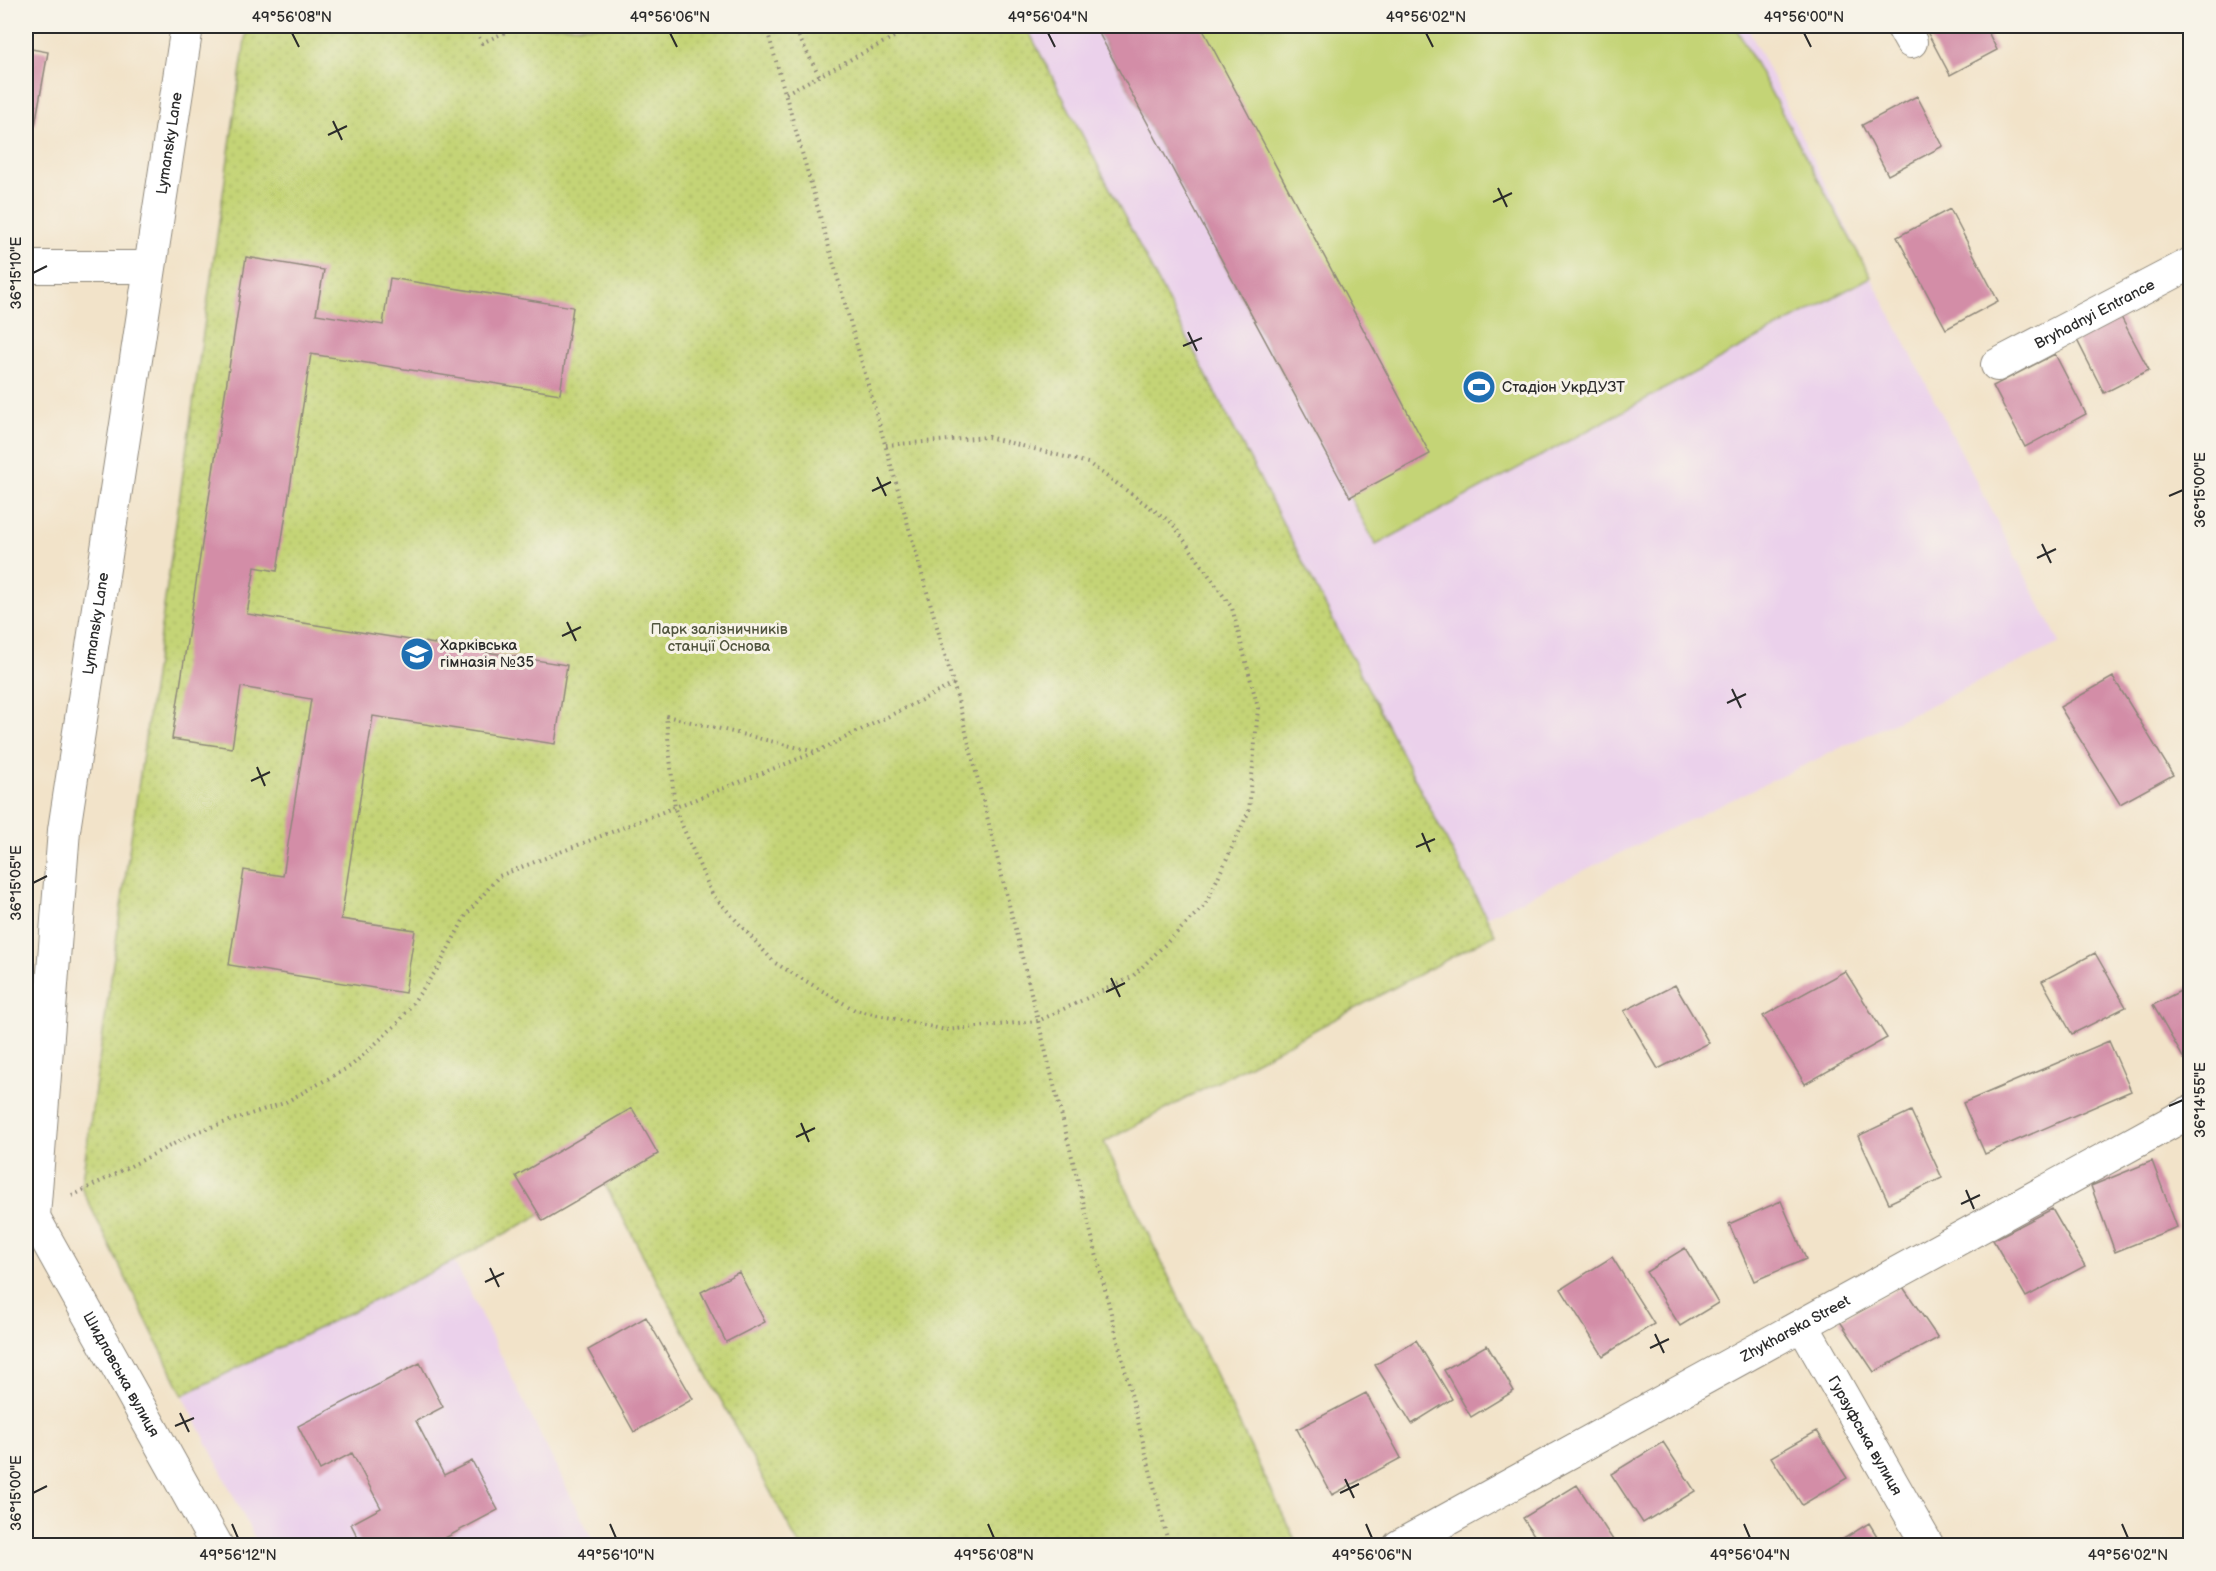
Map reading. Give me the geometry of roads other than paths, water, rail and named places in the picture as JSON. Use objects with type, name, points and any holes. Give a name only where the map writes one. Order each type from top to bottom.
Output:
[{"type":"street","name":"Lymansky Lane","points":[[28,1214],[64,830],[187,26]]},
{"type":"street","name":"Bryhadnyi Entrance","points":[[1997,366],[2190,264]]},
{"type":"street","points":[[26,267],[149,267]]},
{"type":"street","name":"Zhykharska Street","points":[[1399,1545],[1803,1326],[2190,1112]]},
{"type":"street","name":"Шидловська вулиця","points":[[28,1214],[217,1545]]},
{"type":"street","name":"Гурзуфська вулиця","points":[[1803,1326],[1928,1545]]},
{"type":"place","name":"Стадіон УкрДУЗТ","points":[[1479,387]]},
{"type":"place","name":"Харківська гімназія №35","points":[[417,654]]},
{"type":"park label","name":"Парк залізничників станції Основа","points":[[719,638]]}]
